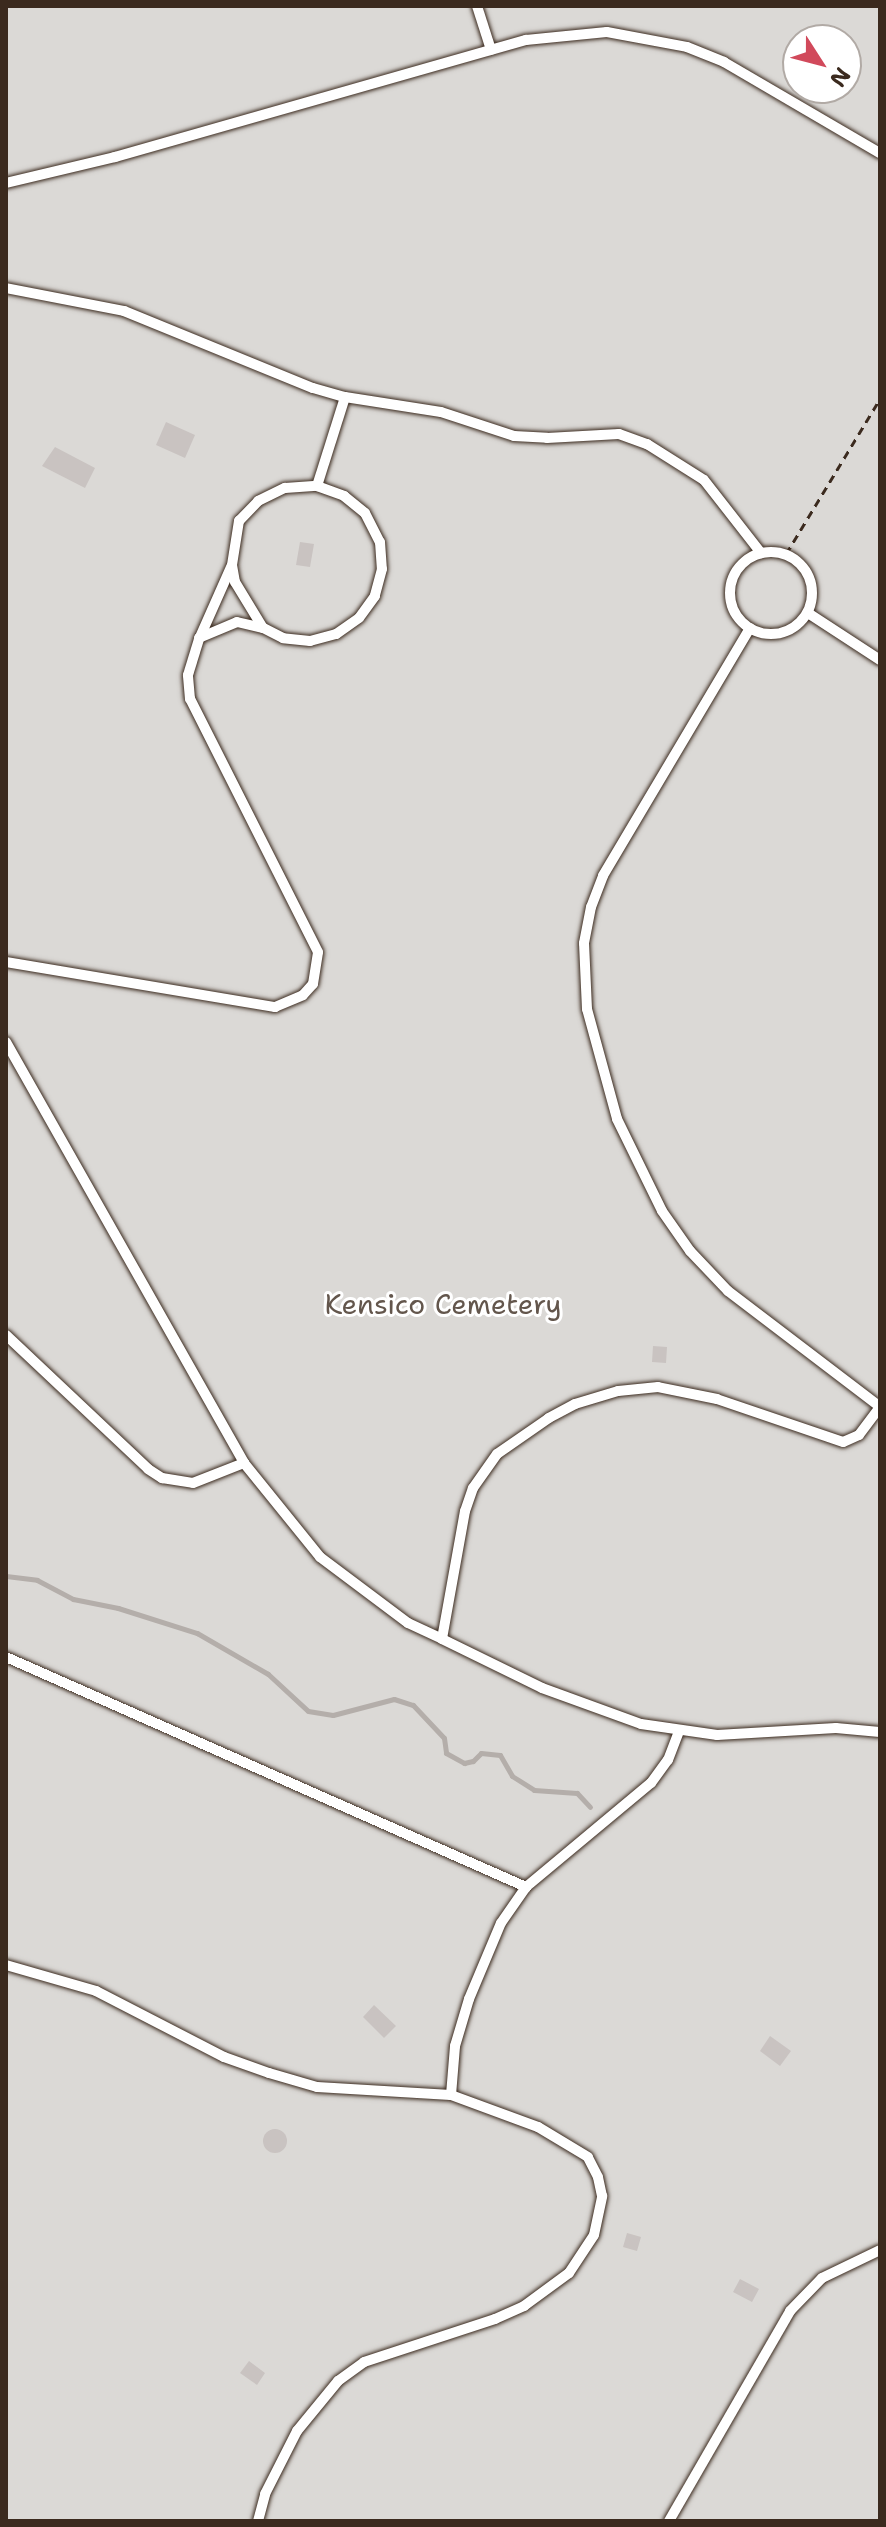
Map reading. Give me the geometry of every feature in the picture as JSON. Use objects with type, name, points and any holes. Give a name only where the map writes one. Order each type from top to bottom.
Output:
[{"type":"lane","points":[[477,6],[491,50]]},
{"type":"lane","points":[[6,183],[115,157],[491,50],[564,34],[607,32],[687,47],[772,87],[880,153]]},
{"type":"lane","points":[[6,288],[124,311],[313,388],[345,397],[441,412],[514,436],[547,438],[619,434],[647,444],[704,480],[761,553]]},
{"type":"lane","points":[[317,486],[345,397]]},
{"type":"lane","points":[[6,962],[275,1007],[303,995],[313,984],[318,952],[190,699],[188,675],[199,638],[232,565],[239,521],[258,501],[285,488],[317,486],[344,496],[365,513],[380,542],[382,569],[375,596],[359,618],[336,634],[310,641],[283,638],[263,628],[237,622],[199,638]]},
{"type":"lane","points":[[761,553],[786,554],[799,562],[808,575],[813,589],[808,613],[784,633],[769,635],[750,628],[733,609],[731,583],[736,570],[748,559],[761,553]]},
{"type":"lane","points":[[232,565],[243,599],[263,628]]},
{"type":"lane","points":[[808,613],[880,660]]},
{"type":"lane","points":[[442,1639],[462,1524],[473,1488],[497,1454],[575,1404],[618,1391],[658,1387],[717,1399],[843,1442],[859,1435],[880,1407],[728,1291],[690,1251],[662,1211],[617,1119],[587,1009],[584,943],[591,907],[603,876],[750,628]]},
{"type":"lane","points":[[6,1042],[244,1463],[320,1557],[408,1623],[491,1665],[601,1711],[679,1731],[717,1735],[836,1728],[880,1732]]},
{"type":"lane","points":[[6,1335],[148,1469],[162,1478],[193,1483],[244,1463]]},
{"type":"lane","points":[[6,1657],[526,1887]]},
{"type":"lane","points":[[451,2095],[455,2046],[469,1999],[501,1923],[526,1887],[651,1783],[668,1760],[679,1731]]},
{"type":"lane","points":[[6,1965],[96,1991],[224,2057],[269,2073],[317,2087],[451,2095],[538,2127],[588,2157],[598,2177],[602,2196],[594,2235],[569,2273],[524,2306],[495,2319],[364,2362],[338,2381],[297,2431],[265,2494],[258,2521]]},
{"type":"lane","points":[[669,2521],[790,2311],[822,2278],[880,2250]]},
{"type":"path","points":[[786,554],[880,399]]},
{"type":"green space","name":"Kensico Cemetery","points":[[6,6],[880,6],[880,2521],[6,2521]]},
{"type":"building","points":[[166,422],[195,435],[185,458],[156,445]]},
{"type":"building","points":[[55,447],[95,468],[85,488],[42,466]]},
{"type":"building","points":[[300,542],[314,544],[310,567],[296,565]]},
{"type":"building","points":[[653,1346],[667,1347],[666,1363],[652,1362]]},
{"type":"building","points":[[374,2005],[396,2026],[384,2038],[363,2017]]},
{"type":"building","points":[[770,2036],[791,2051],[780,2066],[760,2051]]},
{"type":"building","points":[[275,2129],[283,2133],[287,2141],[283,2149],[275,2153],[267,2149],[263,2141],[267,2133]]},
{"type":"building","points":[[627,2233],[641,2237],[637,2251],[623,2247]]},
{"type":"building","points":[[740,2279],[759,2289],[752,2302],[733,2292]]},
{"type":"building","points":[[249,2361],[265,2373],[257,2385],[240,2373]]},
{"type":"waterway","points":[[6,1576],[37,1580],[73,1599],[118,1608],[197,1633],[268,1674],[308,1711],[333,1715],[394,1699],[413,1705],[444,1738],[446,1753],[464,1763],[473,1761],[481,1753],[500,1755],[512,1776],[534,1790],[577,1793],[590,1807]]}]
